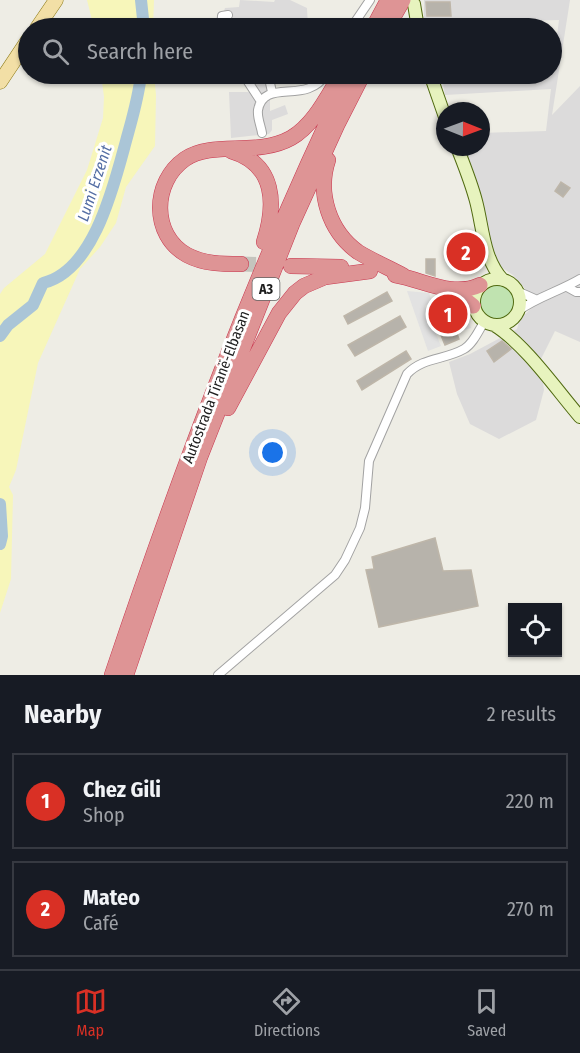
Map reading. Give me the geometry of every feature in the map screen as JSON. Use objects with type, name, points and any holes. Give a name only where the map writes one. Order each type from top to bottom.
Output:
[{"type":"highway","points":[[378,18],[388,0]]},
{"type":"highway","points":[[395,18],[408,2]]},
{"type":"highway","points":[[241,264],[212,263],[188,255],[174,245],[161,221],[159,203],[162,187],[175,167],[193,154],[208,150],[260,147],[291,138],[306,126],[336,84]]},
{"type":"highway","name":"Autostrada Tiranë-Elbasan","points":[[112,675],[188,458],[245,310],[287,211],[345,84]]},
{"type":"highway","name":"Autostrada Tiranë-Elbasan","points":[[126,675],[200,457],[279,256],[338,123],[358,84]]},
{"type":"highway","name":"A3","points":[[338,123],[341,130],[327,165],[324,184],[327,210],[340,235],[353,248],[404,276]]},
{"type":"highway","points":[[222,150],[238,153],[252,162],[263,173],[271,196],[271,221],[243,302],[245,310]]},
{"type":"highway","points":[[291,266],[342,267],[404,276],[454,291],[465,291],[483,284]]},
{"type":"highway","points":[[200,457],[208,452],[252,362],[287,302],[304,286],[325,277],[370,271]]},
{"type":"highway","points":[[454,291],[473,306]]},
{"type":"main road","points":[[44,18],[56,0]]},
{"type":"main road","points":[[408,2],[414,18]]},
{"type":"main road","points":[[0,82],[18,55]]},
{"type":"main road","points":[[433,84],[440,102]]},
{"type":"main road","points":[[460,156],[476,200],[488,257],[503,280]]},
{"type":"main road","points":[[488,257],[483,284],[474,296],[473,306],[477,315],[505,333],[580,417]]},
{"type":"main road","points":[[483,284],[494,279],[503,280],[517,291],[520,301],[513,332],[520,348]]},
{"type":"main road","points":[[489,324],[504,325],[515,315]]},
{"type":"street","points":[[358,18],[370,0]]},
{"type":"street","points":[[222,18],[228,15]]},
{"type":"street","points":[[250,84],[260,100]]},
{"type":"street","points":[[270,84],[272,92]]},
{"type":"street","points":[[262,134],[257,112],[260,100],[272,92],[291,92],[317,84]]},
{"type":"street","points":[[515,315],[535,300],[580,279]]},
{"type":"street","points":[[567,287],[580,292]]},
{"type":"street","points":[[517,291],[535,300]]},
{"type":"street","points":[[218,675],[335,575],[345,560],[360,528],[365,508],[369,461],[407,374],[426,361],[464,349],[489,324]]},
{"type":"shaded area","points":[[240,0],[274,2],[275,0],[290,0],[307,8],[308,18],[223,18],[225,8],[239,7]]},
{"type":"shaded area","points":[[424,0],[570,0],[562,51],[562,18],[424,18]]},
{"type":"shaded area","points":[[253,84],[274,84],[270,97],[270,111],[285,105],[288,114],[272,120],[272,130],[269,134],[231,138],[229,92],[257,92]]},
{"type":"shaded area","points":[[443,84],[557,84],[552,115],[580,86],[580,342],[555,331],[540,361],[544,390],[536,420],[499,439],[470,424],[457,394],[449,362],[470,354],[517,329],[520,319],[534,306],[535,294],[527,291],[513,275],[498,265],[464,156],[490,156],[490,133],[546,131],[551,89],[445,95]]},
{"type":"shaded area","points":[[496,283],[503,284],[509,289],[514,295],[514,309],[509,315],[503,320],[496,321],[489,320],[483,315],[478,309],[477,302],[478,295],[483,289],[489,284]]},
{"type":"shaded area","points":[[407,291],[429,293],[432,302],[425,306],[441,346],[428,351]]},
{"type":"shaded area","points":[[464,307],[471,328],[461,331],[454,311]]},
{"type":"sand","points":[[87,0],[154,0],[153,18],[92,18]]},
{"type":"sand","points":[[102,84],[155,84],[155,146],[126,187],[116,223],[100,247],[80,269],[38,363],[16,470],[9,487],[13,495],[11,579],[0,613],[0,294],[4,288],[45,254],[87,170],[103,118]]},
{"type":"building","points":[[426,2],[450,2],[451,16],[427,16]]},
{"type":"building","points":[[561,182],[570,188],[563,197],[555,191]]},
{"type":"building","points":[[473,246],[475,255],[466,257],[464,248]]},
{"type":"building","points":[[426,259],[435,259],[435,276],[426,273]]},
{"type":"building","points":[[387,292],[392,301],[348,324],[344,316]]},
{"type":"building","points":[[445,302],[459,339],[445,345],[430,308]]},
{"type":"building","points":[[400,316],[406,327],[355,356],[348,345]]},
{"type":"building","points":[[502,341],[511,349],[494,362],[487,351]]},
{"type":"building","points":[[406,351],[411,359],[362,390],[357,381]]},
{"type":"building","points":[[435,538],[443,571],[471,570],[478,606],[379,627],[366,570],[374,569],[372,557]]},
{"type":"waterway","name":"Lumi Erzenit","points":[[141,0],[143,18]]},
{"type":"waterway","name":"Lumi Erzenit","points":[[0,336],[8,325],[33,305],[43,283],[61,275],[76,262],[89,244],[115,180],[140,84]]},
{"type":"waterway","name":"Lumi Erzenit","points":[[0,504],[2,536],[0,544]]},
{"type":"tunnel","points":[[241,264],[276,265]]},
{"type":"place","name":"Mateo","points":[[466,252]]},
{"type":"place","name":"Chez Gili","points":[[448,314]]}]
